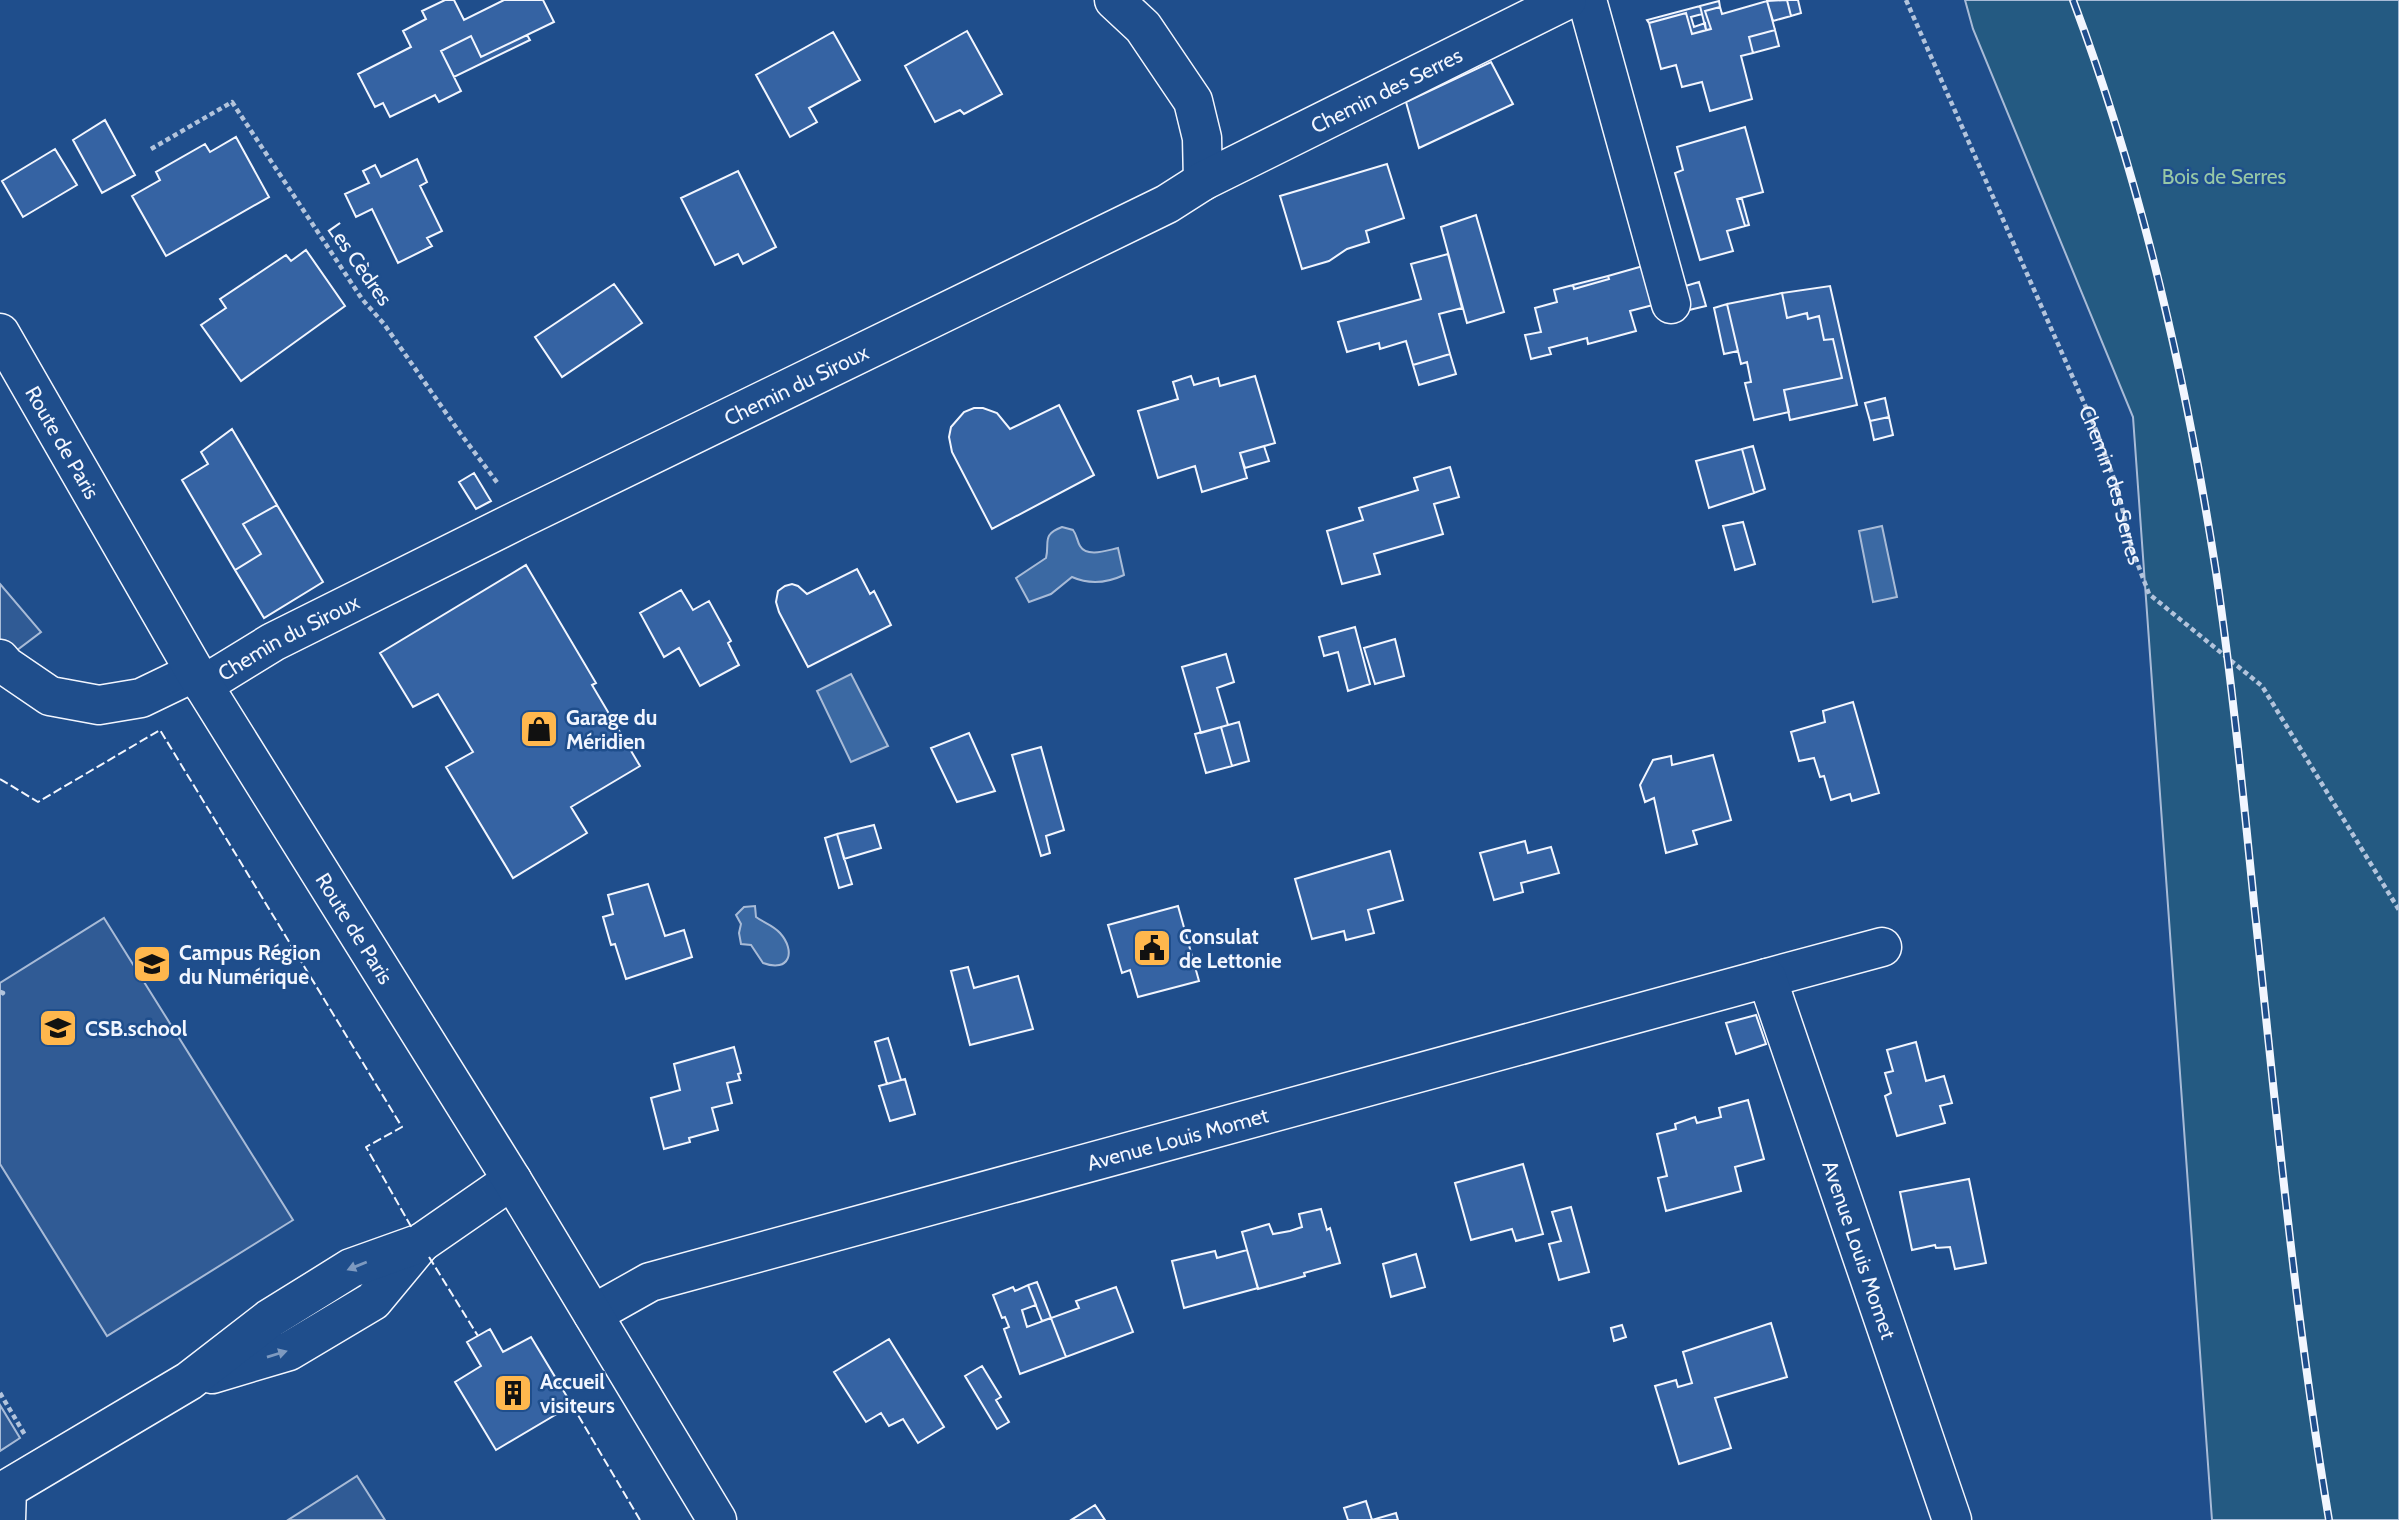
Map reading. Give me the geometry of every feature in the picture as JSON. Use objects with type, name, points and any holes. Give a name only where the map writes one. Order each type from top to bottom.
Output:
[{"type":"street","points":[[1115,0],[1143,27],[1193,101],[1202,138],[1203,181]]},
{"type":"street","points":[[1567,1],[1671,303]]},
{"type":"street","name":"Chemin des Serres","points":[[1203,181],[1567,1]]},
{"type":"street","name":"Chemin du Siroux","points":[[0,659],[50,696],[99,705],[141,698],[199,678],[1167,204],[1203,181]]},
{"type":"street","name":"Route de Paris","points":[[0,333],[199,678],[512,1180],[717,1520]]},
{"type":"street","name":"Avenue Louis Momet","points":[[593,1314],[650,1282],[1882,947]]},
{"type":"street","name":"Avenue Louis Momet","points":[[1767,978],[1952,1520]]},
{"type":"street","points":[[5,1495],[44,1466],[189,1381],[269,1319],[351,1268],[421,1243],[512,1180]]},
{"type":"path","name":"Chemin des Serres","points":[[1906,0],[2096,430],[2117,487],[2132,549],[2149,594],[2262,686],[2399,910]]},
{"type":"path","name":"Les Cèdres","points":[[151,149],[232,102],[362,299],[384,324],[505,492],[518,520]]},
{"type":"path","points":[[0,1393],[44,1466]]},
{"type":"green space","name":"Bois de Serres","points":[[1965,0],[2399,0],[2399,1520],[2212,1520],[2133,417],[1973,29]]},
{"type":"shaded area","points":[[1882,526],[1897,597],[1873,602],[1859,531]]},
{"type":"shaded area","points":[[1062,527],[1073,530],[1080,546],[1087,552],[1118,548],[1124,575],[1098,582],[1072,577],[1051,594],[1029,602],[1016,578],[1046,558],[1049,536]]},
{"type":"shaded area","points":[[0,584],[41,632],[0,663]]},
{"type":"shaded area","points":[[851,674],[888,746],[851,762],[817,691]]},
{"type":"shaded area","points":[[755,906],[756,917],[777,930],[785,940],[789,953],[784,963],[763,963],[751,945],[741,944],[741,924],[736,915],[744,907]]},
{"type":"shaded area","points":[[104,918],[293,1220],[107,1336],[0,1164],[0,983]]},
{"type":"shaded area","points":[[0,1405],[20,1438],[0,1451]]},
{"type":"shaded area","points":[[357,1476],[385,1520],[288,1520]]},
{"type":"building","points":[[445,0],[454,0],[464,20],[504,0],[543,0],[554,22],[481,57],[471,36],[441,51],[461,91],[439,102],[435,95],[390,117],[383,103],[375,107],[358,74],[411,47],[403,31],[426,19],[422,11]]},
{"type":"building","points":[[1787,0],[1798,0],[1801,13],[1791,16]]},
{"type":"building","points":[[1787,0],[1791,16],[1773,21],[1767,1]]},
{"type":"building","points":[[1719,1],[1720,7],[1705,11],[1711,29],[1706,30],[1700,6]]},
{"type":"building","points":[[1767,1],[1775,30],[1749,37],[1753,53],[1741,56],[1752,99],[1710,111],[1702,82],[1682,87],[1676,65],[1661,69],[1649,23],[1686,13],[1692,34],[1711,29],[1705,11],[1720,7],[1722,14]]},
{"type":"building","points":[[1700,6],[1702,14],[1691,17],[1694,27],[1705,23],[1706,30],[1692,34],[1686,13],[1649,23],[1647,20]]},
{"type":"building","points":[[1775,30],[1779,46],[1753,53],[1749,37]]},
{"type":"building","points":[[967,31],[1002,94],[964,114],[960,110],[935,122],[905,66]]},
{"type":"building","points":[[833,32],[860,80],[809,108],[817,122],[790,137],[756,75]]},
{"type":"building","points":[[527,35],[530,40],[454,77],[441,51],[471,36],[481,57]]},
{"type":"building","points":[[1491,62],[1513,104],[1419,148],[1406,102]]},
{"type":"building","points":[[105,120],[135,175],[102,193],[73,140]]},
{"type":"building","points":[[1745,127],[1763,192],[1737,199],[1745,226],[1727,231],[1733,251],[1700,260],[1675,173],[1683,170],[1677,147]]},
{"type":"building","points":[[236,137],[269,197],[166,256],[132,196],[160,180],[156,172],[205,144],[210,152]]},
{"type":"building","points":[[55,149],[77,185],[23,217],[2,181]]},
{"type":"building","points":[[417,159],[427,182],[420,186],[442,231],[427,238],[432,246],[398,263],[372,209],[356,217],[345,194],[369,183],[363,171],[375,165],[381,177]]},
{"type":"building","points":[[1387,164],[1404,218],[1366,231],[1369,242],[1347,249],[1329,261],[1302,269],[1280,196]]},
{"type":"building","points":[[738,171],[776,247],[743,264],[738,254],[715,265],[681,198]]},
{"type":"building","points":[[1737,199],[1742,199],[1749,225],[1745,226]]},
{"type":"building","points":[[1476,215],[1504,312],[1467,323],[1441,227]]},
{"type":"building","points":[[306,250],[345,306],[241,381],[201,325],[226,308],[220,299],[286,255],[291,261]]},
{"type":"building","points":[[1448,254],[1462,308],[1439,314],[1450,354],[1413,365],[1406,341],[1380,349],[1379,343],[1347,352],[1338,322],[1421,299],[1411,264]]},
{"type":"building","points":[[1643,266],[1653,305],[1630,311],[1636,331],[1588,344],[1587,338],[1549,348],[1551,354],[1531,359],[1525,335],[1541,332],[1535,308],[1557,302],[1554,290],[1573,285],[1574,289]]},
{"type":"building","points":[[1608,276],[1609,279],[1574,289],[1573,285]]},
{"type":"building","points":[[1699,282],[1706,306],[1689,310],[1682,287]]},
{"type":"building","points":[[614,284],[642,323],[562,377],[535,337]]},
{"type":"building","points":[[1830,286],[1857,405],[1790,420],[1784,390],[1842,378],[1833,339],[1824,340],[1819,316],[1808,319],[1807,313],[1787,318],[1782,293]]},
{"type":"building","points":[[1782,293],[1787,318],[1807,313],[1808,319],[1819,316],[1824,340],[1833,339],[1842,378],[1784,390],[1789,412],[1754,420],[1745,383],[1751,382],[1747,362],[1741,364],[1727,304]]},
{"type":"building","points":[[1727,304],[1738,351],[1724,354],[1714,308]]},
{"type":"building","points":[[1450,354],[1456,374],[1419,385],[1413,365]]},
{"type":"building","points":[[1191,376],[1194,385],[1218,378],[1220,386],[1255,376],[1275,443],[1240,453],[1247,478],[1202,492],[1195,466],[1158,478],[1138,411],[1178,399],[1173,382]]},
{"type":"building","points":[[1885,398],[1889,417],[1870,421],[1865,403]]},
{"type":"building","points":[[1059,405],[1094,475],[992,529],[952,452],[949,437],[951,427],[964,412],[974,408],[997,413],[1010,429]]},
{"type":"building","points":[[1889,417],[1893,435],[1874,440],[1870,421]]},
{"type":"building","points":[[232,429],[277,505],[243,524],[261,554],[235,570],[182,480],[208,464],[201,452]]},
{"type":"building","points":[[1264,446],[1269,461],[1245,468],[1240,453]]},
{"type":"building","points":[[1753,446],[1765,489],[1754,493],[1742,449]]},
{"type":"building","points":[[1742,449],[1754,493],[1709,508],[1696,461]]},
{"type":"building","points":[[1450,467],[1459,497],[1434,504],[1443,534],[1374,554],[1380,574],[1342,584],[1327,531],[1363,520],[1359,508],[1418,490],[1414,478]]},
{"type":"building","points":[[474,473],[491,501],[476,509],[459,482]]},
{"type":"building","points":[[277,505],[323,582],[264,618],[235,570],[261,554],[243,524]]},
{"type":"building","points":[[1743,522],[1755,564],[1735,570],[1723,526]]},
{"type":"building","name":"Garage du Méridien","points":[[526,565],[596,683],[592,685],[640,766],[571,807],[587,833],[513,878],[446,767],[473,752],[438,694],[413,707],[380,653]]},
{"type":"building","points":[[857,569],[870,594],[874,591],[891,625],[808,667],[779,612],[776,602],[778,591],[792,584],[807,594]]},
{"type":"building","points":[[681,590],[693,610],[709,601],[731,641],[728,643],[739,665],[700,686],[679,648],[664,657],[640,613]]},
{"type":"building","points":[[1355,627],[1370,684],[1348,691],[1338,652],[1324,656],[1319,637]]},
{"type":"building","points":[[1395,639],[1404,676],[1375,684],[1364,648]]},
{"type":"building","points":[[1226,654],[1234,682],[1217,688],[1228,725],[1201,733],[1182,667]]},
{"type":"building","points":[[1853,702],[1879,793],[1852,801],[1850,794],[1831,800],[1824,776],[1820,777],[1814,758],[1799,761],[1791,732],[1825,722],[1823,711]]},
{"type":"building","points":[[1239,722],[1249,761],[1232,766],[1221,727]]},
{"type":"building","points":[[1221,727],[1232,766],[1206,773],[1195,734]]},
{"type":"building","points":[[969,733],[995,791],[957,802],[931,748]]},
{"type":"building","points":[[1041,747],[1064,830],[1046,836],[1050,853],[1041,856],[1012,755]]},
{"type":"building","points":[[1713,755],[1731,820],[1693,831],[1697,844],[1666,853],[1654,798],[1645,802],[1640,785],[1653,760],[1671,756],[1672,765]]},
{"type":"building","points":[[874,825],[881,848],[844,859],[837,834]]},
{"type":"building","points":[[837,834],[852,884],[839,888],[825,838]]},
{"type":"building","points":[[1525,841],[1528,853],[1551,847],[1559,873],[1521,883],[1523,892],[1494,900],[1480,853]]},
{"type":"building","points":[[1390,851],[1403,900],[1368,910],[1374,933],[1346,940],[1344,931],[1312,939],[1295,879]]},
{"type":"building","points":[[648,884],[665,936],[684,930],[692,957],[626,979],[615,944],[611,945],[603,917],[613,914],[608,895]]},
{"type":"building","name":"Consulat de Lettonie","points":[[1178,906],[1199,981],[1138,997],[1130,970],[1122,973],[1108,925]]},
{"type":"building","points":[[968,967],[974,988],[1018,976],[1033,1029],[970,1045],[951,971]]},
{"type":"building","points":[[1756,1015],[1766,1044],[1736,1054],[1726,1023]]},
{"type":"building","points":[[888,1038],[901,1080],[887,1084],[875,1042]]},
{"type":"building","points":[[1916,1042],[1926,1081],[1944,1076],[1952,1103],[1940,1106],[1945,1123],[1897,1136],[1885,1096],[1891,1093],[1885,1073],[1893,1071],[1887,1050]]},
{"type":"building","points":[[734,1047],[741,1073],[738,1074],[740,1080],[727,1083],[732,1103],[712,1108],[718,1130],[664,1149],[651,1098],[680,1090],[674,1064]]},
{"type":"building","points":[[905,1079],[915,1114],[890,1121],[879,1086]]},
{"type":"building","points":[[1748,1100],[1764,1159],[1735,1167],[1741,1191],[1666,1211],[1658,1178],[1667,1176],[1657,1134],[1676,1129],[1675,1124],[1695,1117],[1697,1123],[1721,1117],[1719,1108]]},
{"type":"building","points":[[1523,1164],[1543,1234],[1516,1241],[1512,1229],[1471,1240],[1455,1183]]},
{"type":"building","points":[[1969,1179],[1986,1263],[1955,1269],[1950,1247],[1936,1248],[1935,1245],[1912,1250],[1900,1192]]},
{"type":"building","points":[[1571,1207],[1589,1272],[1559,1280],[1549,1244],[1561,1241],[1552,1212]]},
{"type":"building","points":[[1321,1209],[1327,1230],[1330,1228],[1340,1263],[1258,1289],[1242,1232],[1269,1224],[1273,1234],[1290,1231],[1302,1227],[1299,1214]]},
{"type":"building","points":[[1247,1250],[1258,1288],[1184,1308],[1172,1261],[1215,1251],[1217,1258]]},
{"type":"building","points":[[1416,1254],[1425,1287],[1391,1297],[1383,1264]]},
{"type":"building","points":[[1037,1282],[1051,1318],[1042,1321],[1028,1285]]},
{"type":"building","points":[[1028,1285],[1036,1305],[1022,1310],[1027,1327],[1051,1318],[1066,1357],[1020,1374],[1004,1329],[1009,1327],[1005,1317],[1002,1318],[993,1295],[1013,1287],[1015,1291]]},
{"type":"building","points":[[1116,1287],[1133,1332],[1066,1357],[1051,1318],[1079,1308],[1076,1301]]},
{"type":"building","points":[[1771,1323],[1787,1377],[1715,1398],[1731,1448],[1679,1464],[1655,1386],[1676,1380],[1678,1387],[1692,1383],[1683,1352]]},
{"type":"building","points":[[1622,1325],[1626,1337],[1614,1341],[1611,1328]]},
{"type":"building","name":"Accueil visiteurs","points":[[490,1329],[503,1352],[531,1337],[572,1405],[496,1450],[455,1382],[481,1366],[467,1342]]},
{"type":"building","points":[[889,1339],[944,1427],[918,1443],[903,1419],[889,1426],[881,1413],[866,1422],[834,1372]]},
{"type":"building","points":[[982,1366],[1001,1397],[996,1400],[1009,1422],[997,1429],[965,1376]]},
{"type":"building","points":[[1366,1501],[1372,1520],[1348,1520],[1344,1508]]},
{"type":"building","points":[[1095,1505],[1105,1520],[1071,1520]]},
{"type":"building","points":[[1396,1513],[1398,1520],[1372,1520]]},
{"type":"railway","points":[[2073,0],[2098,69],[2141,211],[2176,354],[2204,499],[2232,696],[2296,1289],[2329,1520]]},
{"type":"fence","points":[[0,779],[38,802],[160,730],[402,1127],[366,1147],[413,1230]]},
{"type":"fence","points":[[429,1257],[478,1336]]},
{"type":"fence","points":[[572,1405],[640,1520]]},
{"type":"place","name":"Garage du Méridien","points":[[539,729]]},
{"type":"place","name":"Consulat de Lettonie","points":[[1152,948]]},
{"type":"place","name":"Campus Région du Numérique","points":[[152,964]]},
{"type":"place","name":"CSB.school","points":[[58,1028]]},
{"type":"place","name":"Accueil visiteurs","points":[[513,1393]]}]
